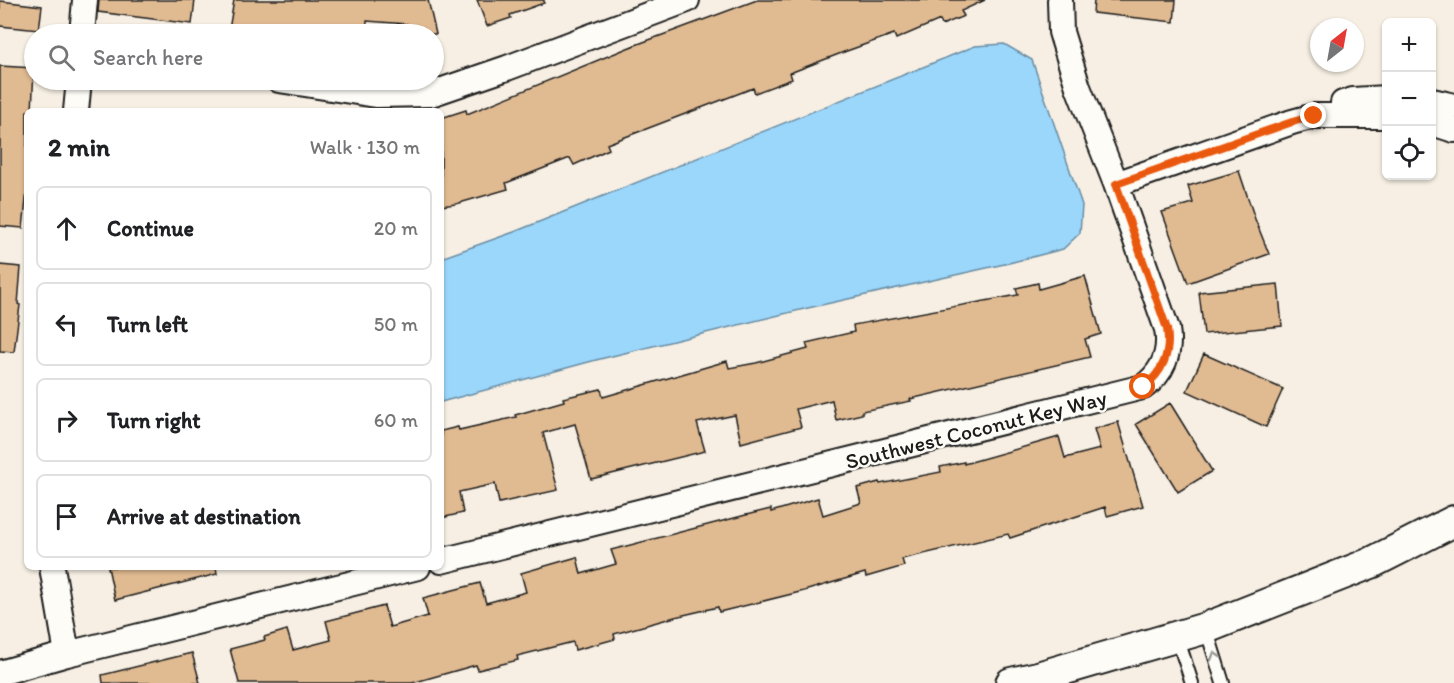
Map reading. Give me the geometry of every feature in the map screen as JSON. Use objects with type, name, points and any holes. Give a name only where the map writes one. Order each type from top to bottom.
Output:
[{"type":"street","points":[[83,24],[85,0]]},
{"type":"street","points":[[444,89],[507,68],[687,0]]},
{"type":"street","name":"Southwest Coconut Key Way","points":[[444,560],[1143,387],[1152,380],[1162,367],[1168,351],[1167,329],[1116,184],[1078,87],[1061,32],[1060,0]]},
{"type":"street","points":[[76,108],[77,90]]},
{"type":"street","points":[[344,90],[376,95],[431,93],[440,90]]},
{"type":"street","points":[[1116,184],[1314,116],[1331,106],[1353,100],[1382,98]]},
{"type":"street","points":[[1436,102],[1454,106]]},
{"type":"street","points":[[1314,116],[1382,116]]},
{"type":"street","points":[[1436,125],[1454,130]]},
{"type":"street","points":[[1011,683],[1038,678],[1206,628],[1371,563],[1454,521]]},
{"type":"street","points":[[53,570],[67,654]]},
{"type":"street","points":[[0,673],[67,654],[406,570]]},
{"type":"lane","points":[[1206,628],[1223,683]]},
{"type":"lane","points":[[1177,637],[1192,683]]},
{"type":"water","points":[[1004,44],[1032,60],[1082,205],[1080,233],[1063,249],[596,360],[444,401],[444,257],[514,232],[975,46]]},
{"type":"building","points":[[99,0],[195,0],[192,24],[98,12]]},
{"type":"building","points":[[234,0],[428,0],[434,24],[367,21],[367,24],[230,24]]},
{"type":"building","points":[[477,0],[544,0],[544,3],[487,26]]},
{"type":"building","points":[[757,0],[985,0],[961,11],[964,16],[942,25],[940,20],[896,39],[894,34],[790,73],[792,79],[755,93],[753,88],[607,144],[609,149],[574,165],[570,158],[506,183],[508,189],[444,206],[444,117],[466,110],[467,114],[630,47]]},
{"type":"building","points":[[1094,0],[1176,0],[1174,22],[1093,13]]},
{"type":"building","points":[[0,1],[42,6],[40,24],[24,24],[24,28],[0,26]]},
{"type":"building","points":[[0,66],[24,67],[24,90],[33,90],[32,108],[24,108],[23,228],[0,226]]},
{"type":"building","points":[[1239,171],[1269,254],[1188,283],[1162,212],[1193,203],[1188,186]]},
{"type":"building","points":[[0,265],[21,267],[18,304],[20,305],[14,352],[0,351]]},
{"type":"building","points":[[1085,276],[1101,334],[1085,339],[1090,357],[910,399],[911,401],[862,411],[862,414],[836,420],[832,400],[796,409],[801,427],[741,443],[735,415],[697,423],[705,451],[591,479],[575,424],[543,433],[558,490],[499,503],[495,484],[459,492],[463,513],[444,517],[444,430],[458,427],[459,430],[516,417],[515,415],[564,401],[563,398],[601,389],[603,397],[727,361],[729,368],[756,363],[808,349],[806,343],[854,332],[853,325],[1018,295],[1016,288],[1038,283],[1039,289]]},
{"type":"building","points":[[1278,284],[1282,326],[1204,334],[1199,292]]},
{"type":"building","points":[[1204,354],[1283,389],[1266,427],[1187,391]]},
{"type":"building","points":[[1170,403],[1212,471],[1178,492],[1136,424]]},
{"type":"building","points":[[1118,422],[1143,506],[1107,516],[1105,507],[1010,538],[1008,534],[902,559],[904,566],[866,577],[865,573],[719,612],[718,607],[675,617],[614,634],[615,639],[575,650],[573,642],[517,656],[518,660],[478,670],[476,665],[412,683],[239,683],[230,649],[265,640],[264,637],[287,630],[293,650],[331,640],[326,621],[384,606],[390,627],[428,616],[423,598],[480,583],[486,603],[526,592],[521,573],[577,557],[581,574],[616,564],[611,550],[771,509],[771,512],[818,498],[823,515],[861,503],[857,488],[941,472],[940,467],[964,462],[964,464],[1059,437],[1065,458],[1100,449],[1094,429]]},
{"type":"building","points":[[109,570],[216,570],[217,574],[115,600]]},
{"type":"building","points":[[192,653],[200,683],[103,683],[102,675]]},
{"type":"route","points":[[1143,387],[1162,367],[1169,341],[1167,329],[1116,184],[1314,116]]}]
